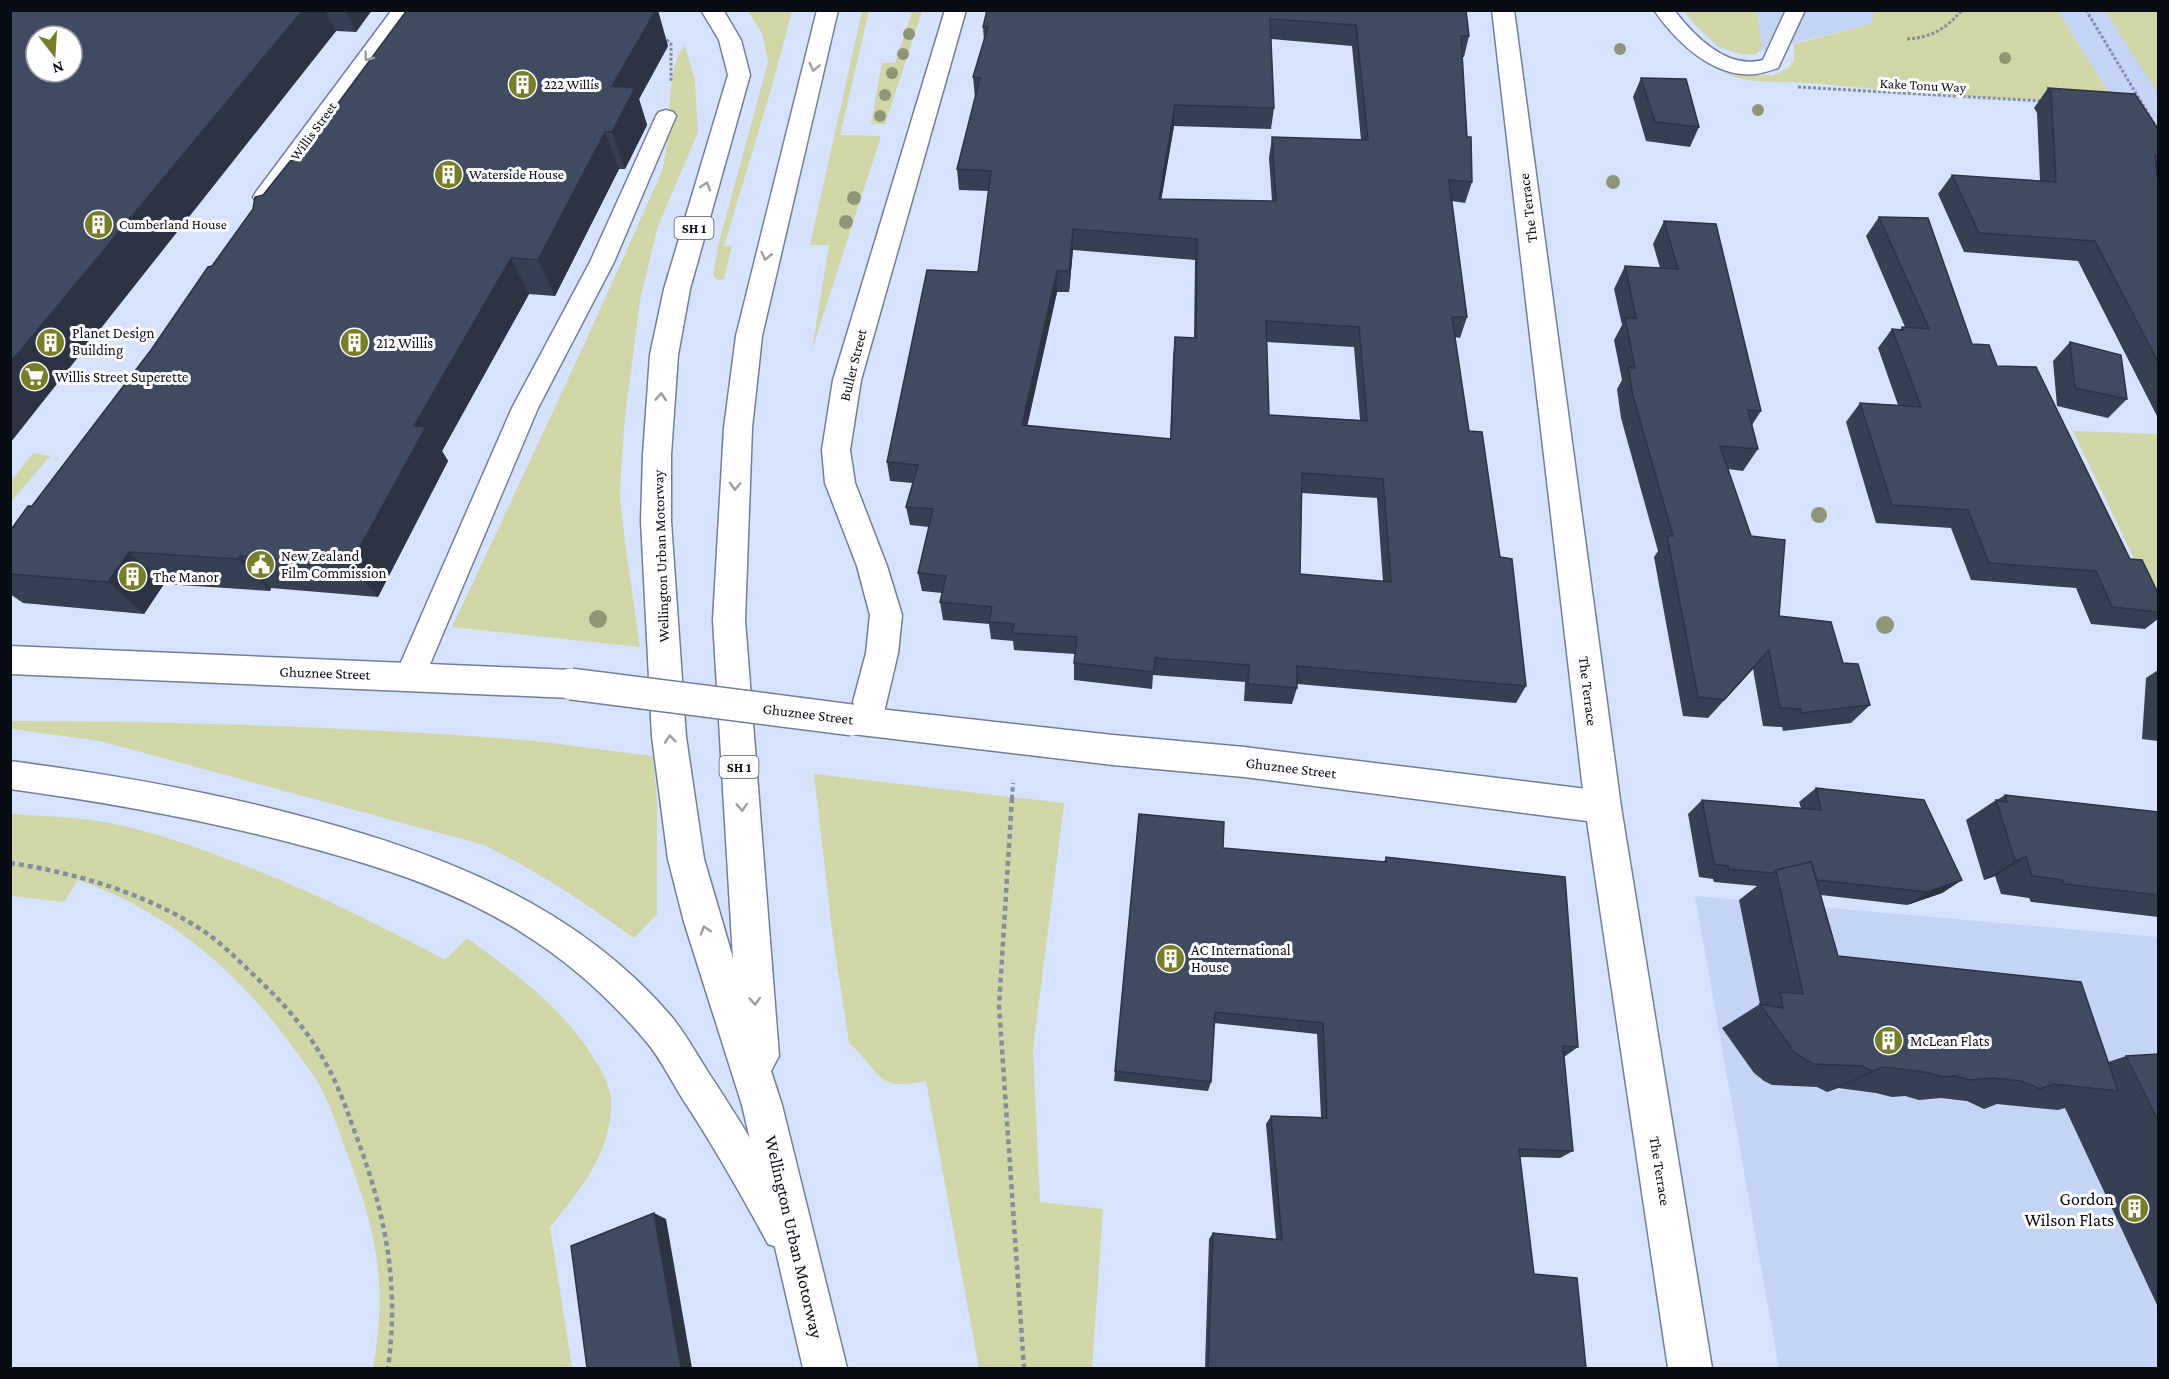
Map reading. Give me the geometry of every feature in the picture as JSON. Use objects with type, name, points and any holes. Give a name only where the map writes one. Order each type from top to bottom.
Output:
[{"type":"main road","name":"Willis Street","points":[[249,220],[403,10]]},
{"type":"main road","name":"Wellington Urban Motorway","points":[[711,10],[724,26],[734,50],[739,75],[677,289],[664,355],[656,521],[669,737],[686,859],[703,922],[762,1106],[825,1368]]},
{"type":"main road","name":"Wellington Urban Motorway","points":[[762,1106],[729,620],[738,428],[749,336],[828,10]]},
{"type":"main road","name":"Buller Street","points":[[858,720],[882,653],[886,615],[872,566],[840,483],[836,450],[847,380],[956,10]]},
{"type":"main road","name":"The Terrace","points":[[1503,10],[1603,807],[1690,1368]]},
{"type":"main road","name":"Ghuznee Street","points":[[10,660],[571,684],[1017,740],[1244,762],[1603,807]]},
{"type":"lane","points":[[1663,10],[1674,25],[1714,58],[1749,68],[1763,68],[1771,64],[1796,10]]},
{"type":"lane","points":[[410,676],[525,408],[602,262],[666,116]]},
{"type":"lane","points":[[10,776],[141,794],[306,831],[407,861],[459,880],[511,907],[570,946],[599,969],[658,1029],[727,1133],[800,1261]]},
{"type":"path","points":[[1907,39],[1936,34],[1950,24],[1962,10]]},
{"type":"path","points":[[2086,10],[2158,130]]},
{"type":"path","points":[[659,30],[671,44],[672,81],[666,116]]},
{"type":"path","name":"Kake Tonu Way","points":[[1796,87],[2046,102]]},
{"type":"path","points":[[2134,105],[2144,105]]},
{"type":"path","points":[[1017,740],[999,1005],[1024,1368]]},
{"type":"path","points":[[10,863],[67,872],[100,881],[188,922],[206,932],[230,952],[298,1020],[326,1064],[342,1096],[385,1222],[392,1259],[395,1305],[388,1368]]},
{"type":"shaded area","points":[[1683,11],[1874,11],[1872,24],[1744,55],[1718,47]]},
{"type":"shaded area","points":[[2058,11],[2158,11],[2158,160],[2113,100]]},
{"type":"shaded area","points":[[1695,896],[2158,937],[2158,1368],[1779,1368]]},
{"type":"green space","points":[[748,11],[792,11],[724,246],[732,246],[724,279],[718,280],[713,276],[718,246],[768,62],[762,33]]},
{"type":"green space","points":[[862,11],[869,11],[840,135],[881,136],[812,350],[829,245],[810,245]]},
{"type":"green space","points":[[912,11],[922,11],[885,124],[871,124],[882,63],[895,63]]},
{"type":"green space","points":[[1683,11],[1757,11],[1762,47],[1756,54],[1733,52],[1723,48],[1706,36]]},
{"type":"green space","points":[[1874,11],[2058,11],[2113,100],[1999,98],[1797,82],[1765,82],[1744,79],[1723,72],[1745,76],[1774,75],[1788,68],[1794,60],[1794,44],[1871,24]]},
{"type":"green space","points":[[2105,11],[2158,11],[2158,93]]},
{"type":"green space","points":[[685,46],[695,80],[698,132],[658,226],[640,300],[625,417],[620,497],[640,647],[452,627],[661,173],[667,144],[674,69],[678,55]]},
{"type":"green space","points":[[2073,431],[2158,434],[2158,608]]},
{"type":"green space","points":[[33,453],[50,456],[11,502],[11,481]]},
{"type":"green space","points":[[11,721],[136,722],[388,731],[513,739],[653,756],[657,802],[657,914],[634,938],[561,888],[484,845],[100,741],[11,729]]},
{"type":"green space","points":[[814,774],[1064,803],[1033,1049],[1040,1202],[1103,1209],[1092,1368],[979,1368],[926,1081],[897,1084],[887,1081],[874,1071],[849,1043],[832,931]]},
{"type":"green space","points":[[11,814],[110,823],[184,843],[311,893],[445,960],[467,938],[520,978],[553,1008],[582,1041],[595,1060],[605,1078],[611,1098],[609,1125],[597,1160],[578,1191],[550,1227],[572,1368],[373,1368],[379,1314],[374,1240],[351,1164],[332,1113],[316,1079],[269,1016],[222,967],[169,925],[141,908],[78,880],[64,902],[11,896]]},
{"type":"building","points":[[10,10],[303,10],[10,363]]},
{"type":"building","points":[[407,10],[656,10],[612,86],[635,88],[612,132],[605,132],[538,260],[511,258],[414,426],[426,427],[350,565],[240,556],[238,559],[129,552],[108,582],[10,574],[10,531],[28,506],[32,506],[151,350],[208,267],[212,266],[253,209],[255,197],[263,195],[291,160],[296,160]]},
{"type":"building","points":[[987,10],[1466,10],[1469,36],[1461,36],[1467,137],[1471,137],[1472,182],[1449,180],[1467,317],[1452,317],[1469,431],[1482,432],[1500,557],[1512,559],[1526,686],[1297,666],[1297,688],[1248,684],[1249,665],[1155,658],[1154,672],[1074,663],[1077,637],[1012,633],[1014,624],[989,622],[992,607],[940,602],[946,576],[918,573],[933,509],[906,507],[918,465],[887,462],[927,270],[978,272],[991,171],[957,169],[980,78],[973,77],[988,27],[983,27]],"holes":[[[1270,19],[1356,25],[1368,140],[1272,137],[1276,201],[1159,199],[1175,105],[1274,108]],[[1073,229],[1197,239],[1196,338],[1175,337],[1171,439],[1022,425],[1057,271],[1069,271]],[[1266,321],[1359,327],[1367,421],[1269,415]],[[1302,473],[1383,479],[1391,582],[1300,574]]]},
{"type":"building","points":[[1641,78],[1686,79],[1699,127],[1655,122]]},
{"type":"building","points":[[2048,88],[2135,94],[2158,129],[2158,156],[2155,156],[2158,182],[2158,362],[2095,241],[1979,233],[1952,175],[2056,182],[2051,93]]},
{"type":"building","points":[[1879,217],[1928,218],[1972,344],[1989,345],[1997,366],[2036,367],[2130,559],[2142,560],[2158,593],[2158,612],[2112,607],[2096,571],[1989,563],[1968,510],[1892,505],[1860,403],[1921,407],[1892,329],[1903,330],[1902,327],[1929,329]]},
{"type":"building","points":[[1664,221],[1716,224],[1761,411],[1748,410],[1758,449],[1720,446],[1751,536],[1785,540],[1779,616],[1831,622],[1843,663],[1858,664],[1870,705],[1801,713],[1801,709],[1780,708],[1769,650],[1724,700],[1698,697],[1667,536],[1673,536],[1633,396],[1628,367],[1635,368],[1625,318],[1636,318],[1625,266],[1678,269]]},
{"type":"building","points":[[2070,342],[2121,355],[2127,399],[2075,388]]},
{"type":"building","points":[[1816,788],[1924,800],[1962,880],[1927,892],[1817,880],[1811,862],[1776,870],[1773,873],[1729,869],[1728,866],[1714,864],[1702,800],[1821,810]]},
{"type":"building","points":[[2005,795],[2158,812],[2158,895],[2064,884],[2062,880],[2032,876],[2026,857],[2015,861],[1996,800],[2007,802]]},
{"type":"building","points":[[1139,814],[1224,822],[1223,848],[1386,862],[1386,857],[1565,877],[1578,1047],[1563,1046],[1573,1151],[1519,1149],[1534,1274],[1577,1278],[1586,1368],[1208,1368],[1213,1233],[1282,1240],[1271,1116],[1327,1118],[1323,1023],[1215,1012],[1211,1082],[1115,1071]]},
{"type":"building","points":[[1811,862],[1838,956],[2081,982],[2118,1091],[2053,1084],[2040,1089],[2021,1081],[1993,1078],[1970,1080],[1884,1067],[1872,1071],[1862,1066],[1814,1064],[1794,1052],[1760,1004],[1783,1008],[1780,992],[1803,994],[1776,870]]},
{"type":"building","points":[[2158,1054],[2158,1121],[2126,1056]]},
{"type":"building","points":[[654,1213],[681,1368],[587,1368],[571,1246]]},
{"type":"place","name":"222 Willis","points":[[523,84]]},
{"type":"place","name":"Waterside House","points":[[448,174]]},
{"type":"place","name":"Cumberland House","points":[[98,224]]},
{"type":"place","name":"Planet Design Building","points":[[51,342]]},
{"type":"place","name":"212 Willis","points":[[355,343]]},
{"type":"place","name":"Willis Street Superette","points":[[34,377]]},
{"type":"place","name":"New Zealand Film Commission","points":[[260,565]]},
{"type":"place","name":"The Manor","points":[[132,577]]},
{"type":"place","name":"AC International House","points":[[1170,959]]},
{"type":"place","name":"McLean Flats","points":[[1889,1041]]},
{"type":"place","name":"Gordon Wilson Flats","points":[[2135,1209]]}]
